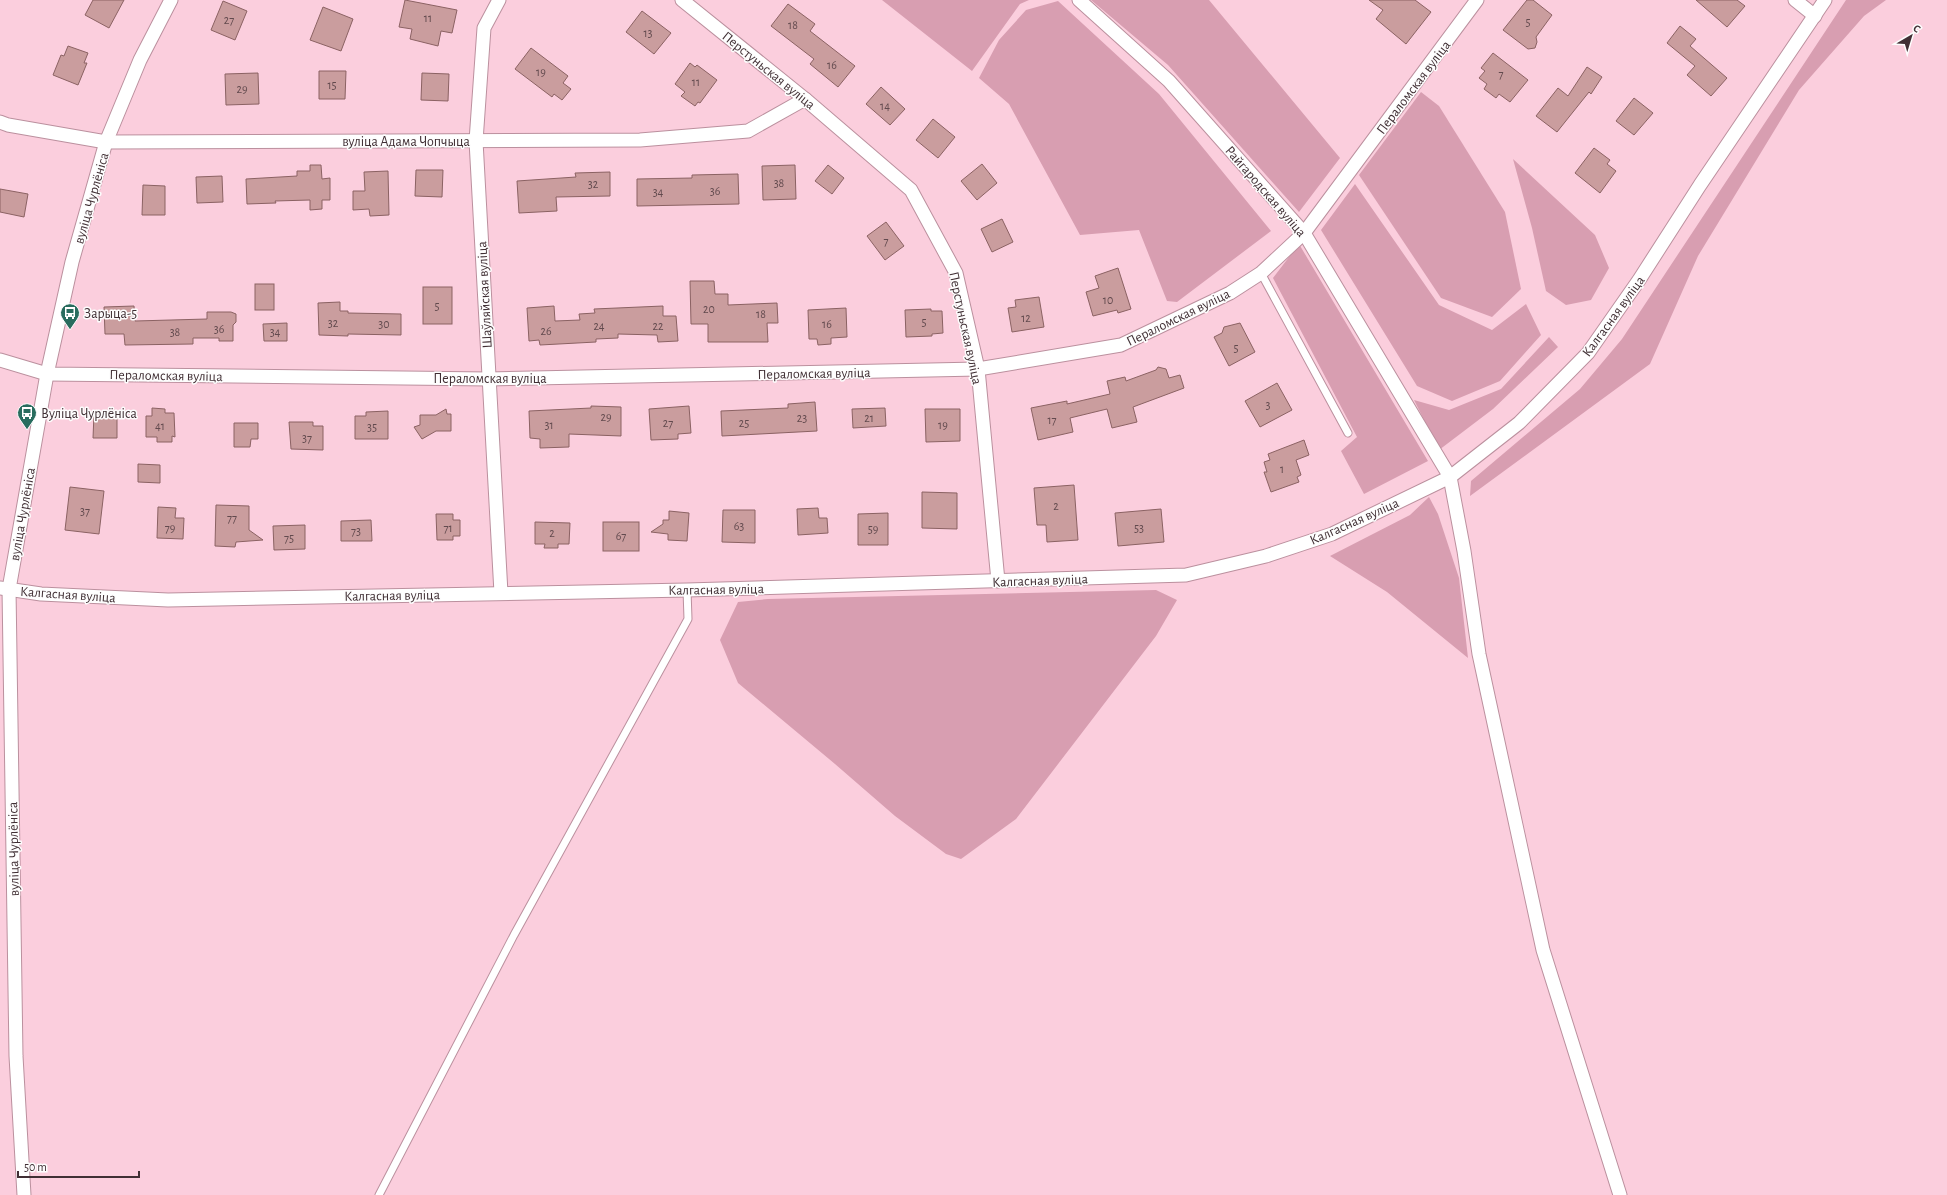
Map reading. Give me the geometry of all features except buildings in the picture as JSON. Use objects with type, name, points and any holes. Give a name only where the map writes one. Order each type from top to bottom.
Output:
[{"type":"street","name":"вуліца Чурлёніса","points":[[24,1195],[16,1056],[4,588],[47,374],[72,262],[106,142],[140,60],[171,0]]},
{"type":"street","name":"Шаўляйская вуліца","points":[[499,0],[484,28],[476,141],[501,593]]},
{"type":"street","name":"Перстуньская вуліца","points":[[682,0],[805,99],[910,190],[956,273],[978,369],[998,581]]},
{"type":"street","name":"Райгародская вуліца","points":[[1079,0],[1169,81],[1304,233],[1450,477]]},
{"type":"street","points":[[1795,0],[1815,16]]},
{"type":"street","name":"Калгасная вуліца","points":[[4,588],[41,594],[168,600],[687,590],[1186,576],[1266,556],[1332,534],[1450,477],[1519,423],[1588,353],[1639,280],[1700,185],[1825,0]]},
{"type":"street","name":"Пераломская вуліца","points":[[0,360],[47,374],[489,379],[978,369],[1121,345],[1230,293],[1261,273],[1304,233],[1473,2]]},
{"type":"street","name":"вуліца Адама Чопчыца","points":[[0,122],[8,125],[106,142],[640,140],[748,131],[805,99]]},
{"type":"street","points":[[1450,477],[1464,551],[1479,654],[1543,950],[1620,1195]]},
{"type":"lane","points":[[1261,273],[1348,433]]},
{"type":"lane","points":[[379,1195],[514,935],[688,619],[687,590]]},
{"type":"shaded area","points":[[882,0],[1029,0],[1020,4],[972,71]]},
{"type":"shaded area","points":[[1091,0],[1209,0],[1340,158],[1299,212],[1168,65]]},
{"type":"shaded area","points":[[1846,0],[1886,0],[1864,16],[1799,90],[1698,256],[1650,364],[1470,496],[1471,481],[1580,389],[1622,339]]},
{"type":"shaded area","points":[[1058,1],[1159,94],[1271,231],[1177,302],[1167,301],[1139,230],[1080,235],[1009,104],[979,78],[999,40],[1026,10]]},
{"type":"shaded area","points":[[1421,92],[1439,106],[1505,212],[1521,289],[1492,317],[1441,298],[1359,175]]},
{"type":"shaded area","points":[[1513,159],[1595,235],[1609,268],[1591,300],[1566,305],[1546,291],[1532,228]]},
{"type":"shaded area","points":[[1355,184],[1439,305],[1492,330],[1526,304],[1541,335],[1500,381],[1452,401],[1417,386],[1321,230]]},
{"type":"shaded area","points":[[1299,244],[1428,461],[1364,494],[1341,451],[1357,437],[1273,278]]},
{"type":"shaded area","points":[[1549,337],[1558,347],[1493,409],[1439,450],[1414,400],[1449,410],[1501,389]]},
{"type":"shaded area","points":[[1429,497],[1438,514],[1459,578],[1468,658],[1387,592],[1330,556],[1410,515]]},
{"type":"shaded area","points":[[1156,590],[1177,600],[1156,636],[1016,819],[961,859],[946,854],[895,816],[738,683],[720,640],[738,602],[768,599]]},
{"type":"place","name":"Зарыца-5","points":[[70,330]]},
{"type":"place","name":"Вуліца Чурлёніса","points":[[27,430]]}]
